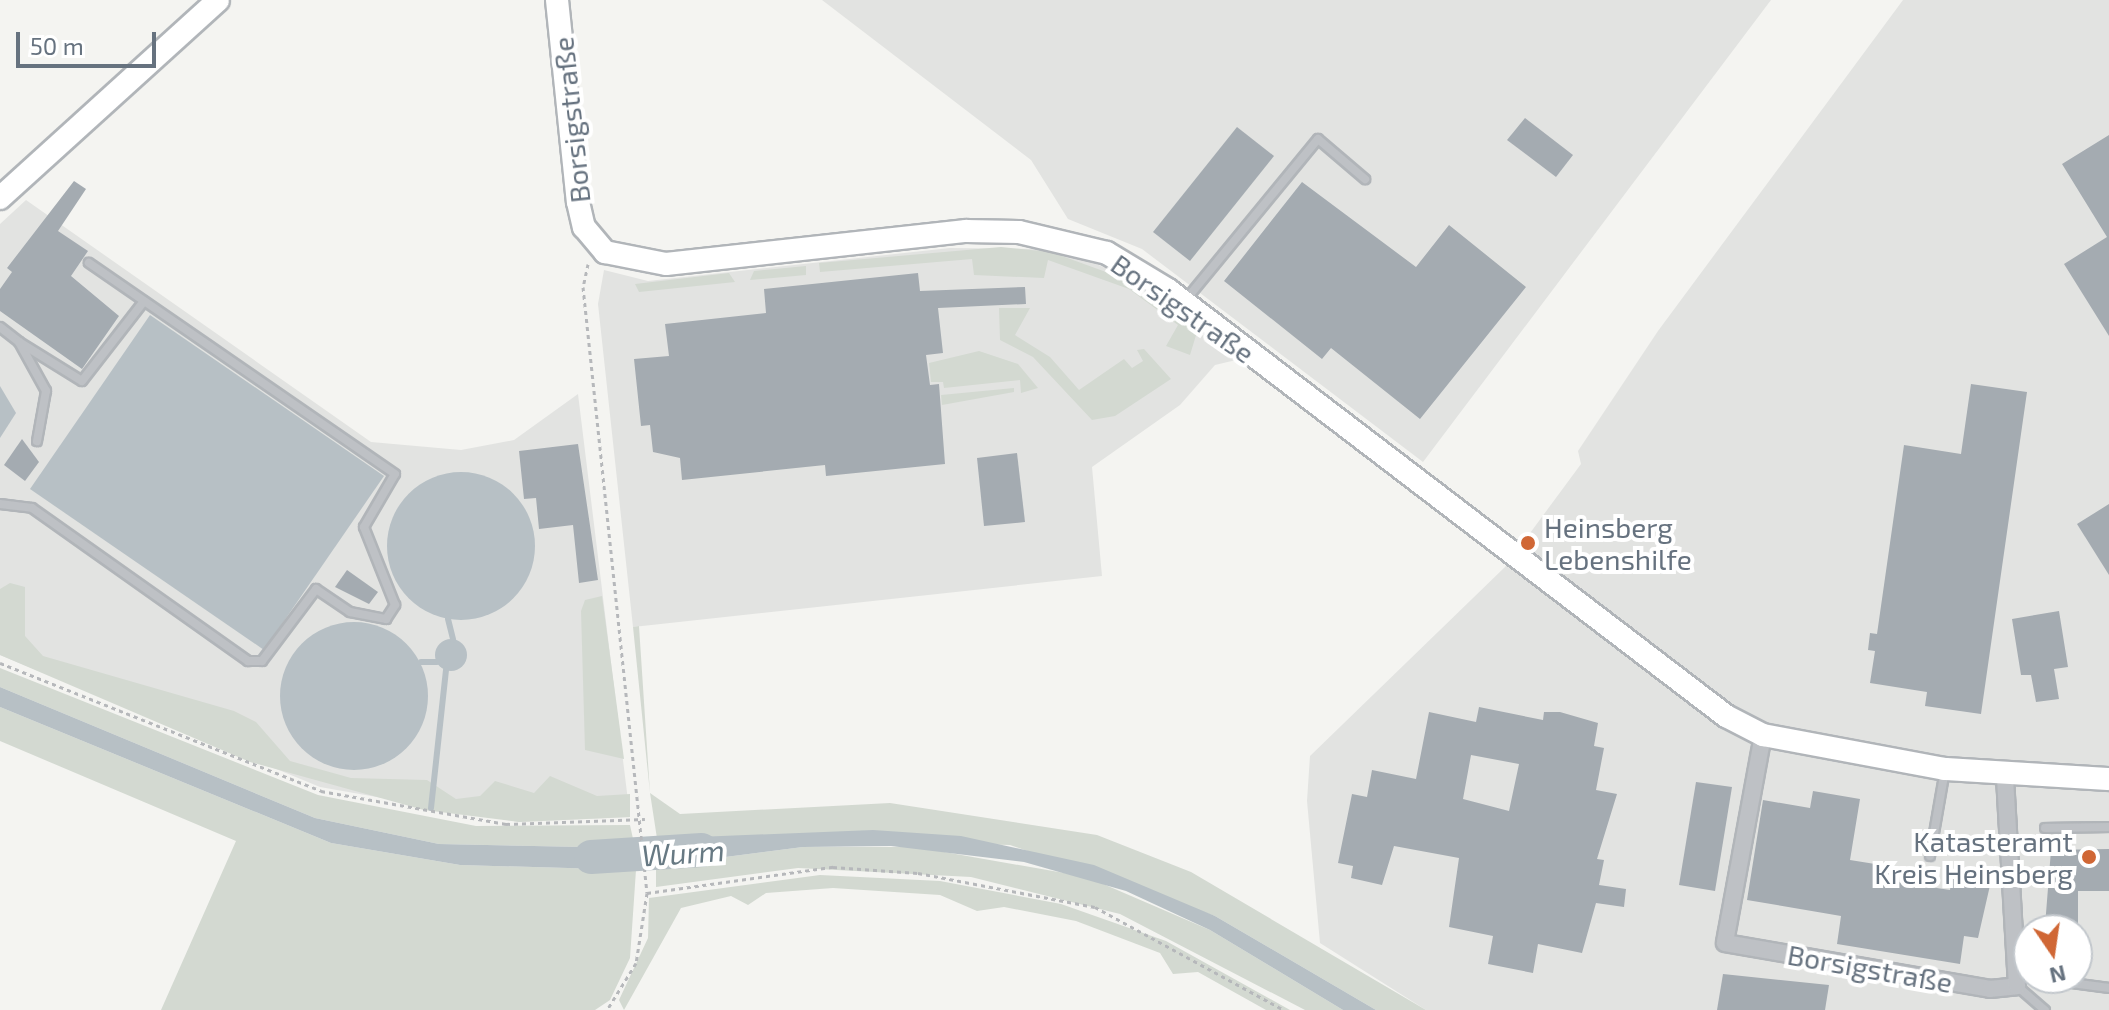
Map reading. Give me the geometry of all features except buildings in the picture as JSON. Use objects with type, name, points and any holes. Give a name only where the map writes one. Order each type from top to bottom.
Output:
[{"type":"street","points":[[0,198],[218,0]]},
{"type":"street","name":"Borsigstraße","points":[[557,0],[578,202],[598,247],[629,262],[666,264],[1019,232],[1107,253],[1184,302],[1691,692],[1763,735],[2005,777],[2109,779]]},
{"type":"street","name":"Borsigstraße","points":[[1763,735],[1725,943],[1990,989],[2013,982]]},
{"type":"street","points":[[2005,777],[2019,914]]},
{"type":"lane","points":[[1184,302],[1318,139],[1365,179]]},
{"type":"lane","points":[[0,504],[32,508],[248,661],[262,661],[316,589],[350,612],[386,619],[395,605],[364,527],[395,474],[89,263]]},
{"type":"lane","points":[[0,327],[82,381],[144,301]]},
{"type":"lane","points":[[19,342],[46,391],[37,441]]},
{"type":"lane","points":[[1930,856],[1945,769]]},
{"type":"lane","points":[[2045,828],[2109,827]]},
{"type":"path","points":[[598,247],[583,287],[645,819],[647,891],[636,963],[613,1005],[607,1010]]},
{"type":"path","points":[[0,663],[321,791],[506,824],[645,819]]},
{"type":"path","points":[[647,891],[833,867],[918,873],[1095,907],[1284,1010]]},
{"type":"path","points":[[613,1005],[618,1010]]},
{"type":"shaded area","points":[[822,0],[1771,0],[1423,462],[1142,249],[1068,219],[1031,160]]},
{"type":"shaded area","points":[[1903,0],[2109,0],[2109,1010],[1426,1010],[1320,943],[1307,801],[1310,756],[1505,567],[1581,464],[1578,451],[1658,331]]},
{"type":"shaded area","points":[[26,200],[371,442],[461,450],[514,440],[578,394],[630,817],[519,822],[320,787],[0,655],[0,224]]},
{"type":"shaded area","points":[[1001,247],[1051,252],[1128,280],[1197,332],[1190,355],[1166,346],[1178,325],[1129,289],[1048,260],[1044,278],[974,275],[972,259],[820,272],[819,263]]},
{"type":"shaded area","points":[[950,248],[1046,249],[1097,264],[1153,293],[1236,360],[1215,365],[1180,405],[1092,467],[1102,576],[633,627],[598,304],[604,270],[648,281]]},
{"type":"shaded area","points":[[806,266],[806,275],[750,280],[754,271]]},
{"type":"shaded area","points":[[729,273],[735,282],[639,292],[635,284]]},
{"type":"shaded area","points":[[999,308],[1030,308],[1015,335],[1050,357],[1079,390],[1124,359],[1132,368],[1143,361],[1137,350],[1144,349],[1171,379],[1115,416],[1092,420],[1033,357],[1000,340]]},
{"type":"shaded area","points":[[979,351],[1018,364],[1038,388],[1021,393],[1020,380],[944,388],[943,382],[931,382],[929,363]]},
{"type":"shaded area","points":[[1014,388],[1014,392],[942,405],[941,395]]},
{"type":"shaded area","points":[[10,583],[25,587],[25,636],[43,656],[234,711],[256,722],[290,761],[351,778],[427,780],[456,799],[480,796],[495,781],[534,793],[550,776],[597,796],[630,794],[630,817],[519,822],[424,810],[250,762],[0,655],[0,589]]},
{"type":"shaded area","points":[[602,596],[624,759],[585,750],[581,611],[585,600]]},
{"type":"shaded area","points":[[639,626],[650,793],[633,627]]},
{"type":"shaded area","points":[[0,668],[318,795],[476,826],[630,825],[635,848],[439,844],[315,818],[0,687]]},
{"type":"shaded area","points":[[0,707],[331,843],[460,865],[636,870],[630,958],[610,1000],[595,1010],[161,1010],[236,841],[0,741]]},
{"type":"shaded area","points":[[650,793],[680,814],[890,803],[1097,835],[1191,872],[1426,1010],[1376,1010],[1215,916],[1010,845],[693,837],[658,845]]},
{"type":"shaded area","points":[[803,847],[916,847],[1087,877],[1210,930],[1343,1010],[1305,1010],[1120,914],[971,877],[798,868],[656,887],[656,866]]},
{"type":"shaded area","points":[[820,875],[940,881],[1061,904],[1166,941],[1290,1010],[1266,1010],[1198,972],[1173,974],[1160,953],[1076,921],[1004,907],[977,911],[940,895],[833,888],[766,893],[748,905],[731,896],[681,908],[624,1010],[619,1000],[648,938],[649,898]]},
{"type":"water","points":[[150,315],[384,476],[264,650],[30,489]]},
{"type":"water","points":[[0,386],[16,413],[0,438]]},
{"type":"water","points":[[461,472],[489,477],[513,494],[530,518],[535,546],[530,574],[513,598],[489,615],[461,620],[433,615],[409,598],[392,574],[387,546],[392,518],[409,494],[433,477]]},
{"type":"water","points":[[354,622],[382,627],[407,643],[423,668],[428,696],[423,724],[407,749],[382,765],[354,770],[326,765],[301,749],[285,724],[280,696],[285,668],[301,643],[326,627]]},
{"type":"water","points":[[451,639],[462,644],[467,655],[462,666],[451,671],[440,666],[435,655],[440,644]]},
{"type":"water","points":[[0,687],[315,818],[439,844],[635,848],[636,870],[460,865],[331,843],[0,707]]},
{"type":"water","points":[[873,830],[961,836],[1094,865],[1215,916],[1376,1010],[1343,1010],[1210,930],[1126,891],[1024,862],[891,846],[803,847],[656,866],[658,845],[673,838]]},
{"type":"waterway","points":[[448,619],[453,639]]},
{"type":"waterway","points":[[421,662],[437,662]]},
{"type":"waterway","points":[[431,808],[446,670]]},
{"type":"waterway","name":"Wurm","points":[[591,857],[702,850]]},
{"type":"place","name":"Heinsberg Lebenshilfe","points":[[1528,543]]},
{"type":"place","name":"Katasteramt Kreis Heinsberg","points":[[2089,857]]}]
